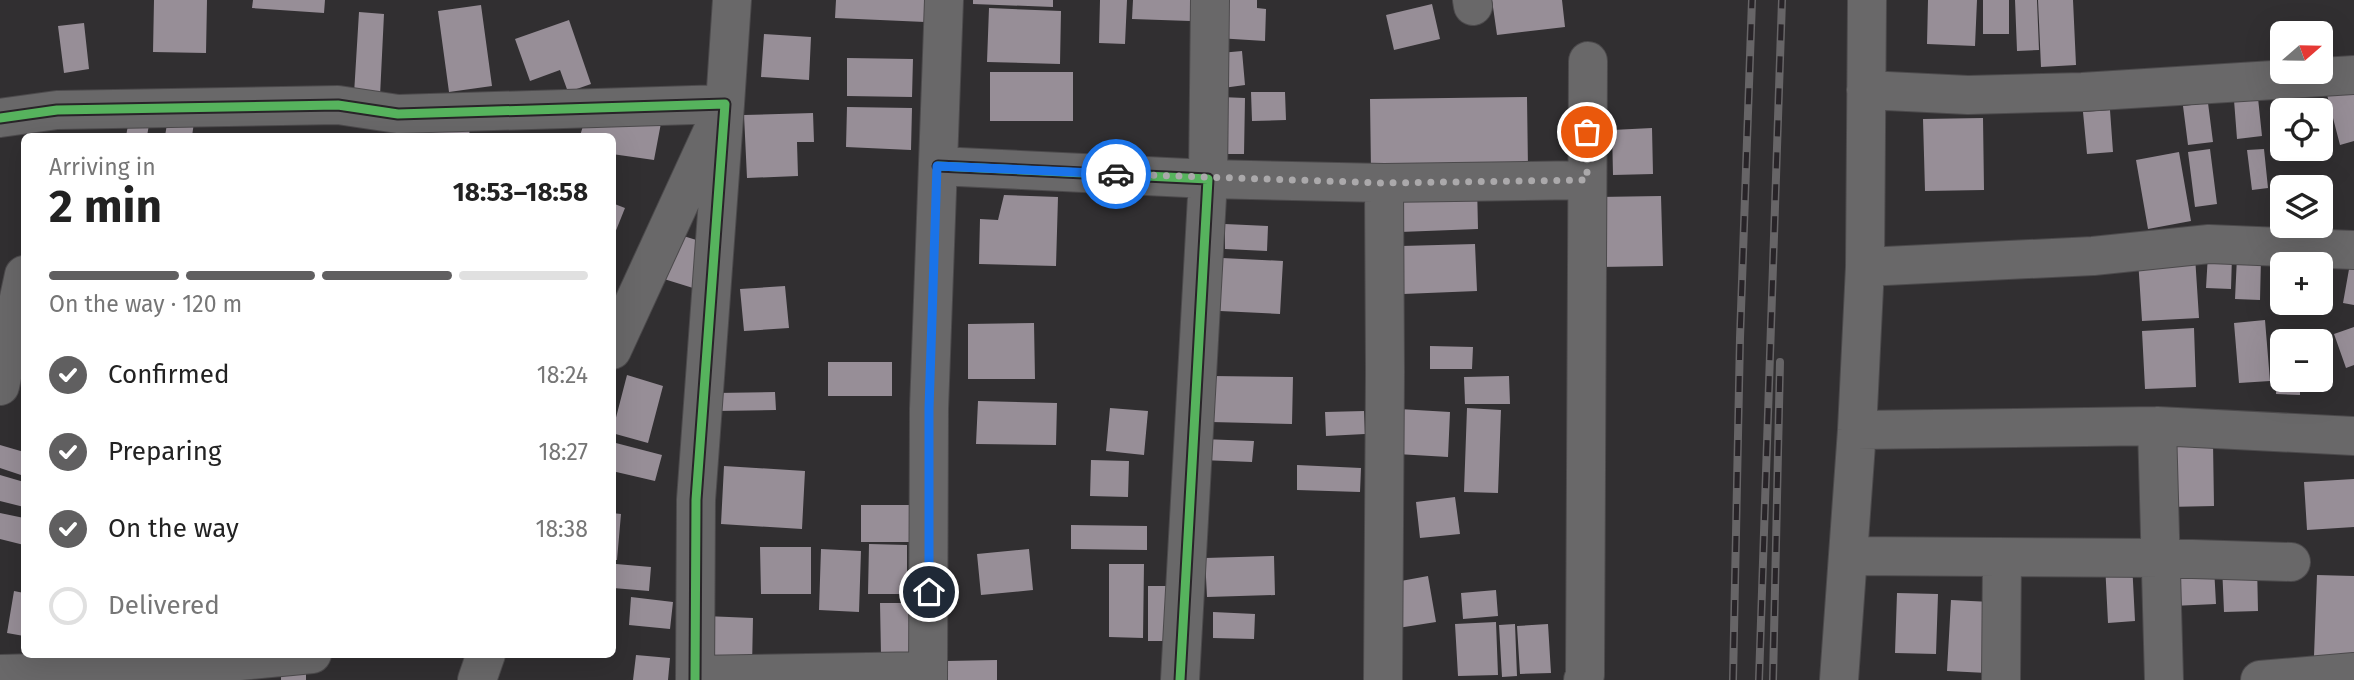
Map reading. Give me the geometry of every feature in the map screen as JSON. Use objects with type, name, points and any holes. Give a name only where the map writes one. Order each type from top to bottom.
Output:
[{"type":"street","points":[[733,0],[696,500],[695,677],[928,675],[929,409],[944,0]]},
{"type":"street","points":[[1180,680],[1208,179],[1210,0]]},
{"type":"street","points":[[1839,680],[1857,430],[1865,267],[1867,0]]},
{"type":"street","points":[[1583,680],[1586,661],[1588,61]]},
{"type":"street","points":[[1866,90],[1968,94],[2082,92],[2354,75]]},
{"type":"street","points":[[0,118],[54,123],[338,104],[393,125],[725,104]]},
{"type":"street","points":[[616,341],[725,104]]},
{"type":"street","points":[[937,166],[1208,179],[1384,183],[1587,180]]},
{"type":"street","points":[[1383,680],[1384,183]]},
{"type":"street","points":[[1865,267],[2093,256],[2209,244],[2354,250]]},
{"type":"street","points":[[0,386],[21,289]]},
{"type":"street","points":[[1857,430],[2157,426],[2354,436]]},
{"type":"street","points":[[2157,426],[2164,680]]},
{"type":"street","points":[[1848,556],[2161,558],[2291,562]]},
{"type":"street","points":[[2001,680],[2002,558]]},
{"type":"street","points":[[0,674],[232,658]]},
{"type":"street","points":[[478,680],[485,658]]},
{"type":"street","points":[[2260,680],[2354,672]]},
{"type":"building","points":[[154,0],[207,0],[206,53],[153,52]]},
{"type":"building","points":[[253,0],[325,0],[324,13],[252,8]]},
{"type":"building","points":[[836,0],[926,0],[925,22],[835,18]]},
{"type":"building","points":[[973,0],[1053,0],[1053,7],[973,4]]},
{"type":"building","points":[[1100,0],[1127,0],[1125,44],[1099,43]]},
{"type":"building","points":[[1133,0],[1190,0],[1190,21],[1132,19]]},
{"type":"building","points":[[1219,0],[1257,0],[1257,8],[1266,9],[1265,41],[1217,38]]},
{"type":"building","points":[[1492,0],[1562,0],[1565,27],[1497,35]]},
{"type":"building","points":[[1928,0],[1977,0],[1975,46],[1927,44]]},
{"type":"building","points":[[1983,0],[2009,0],[2009,34],[1983,34]]},
{"type":"building","points":[[2015,0],[2037,0],[2039,50],[2017,51]]},
{"type":"building","points":[[2038,0],[2073,0],[2076,65],[2041,67]]},
{"type":"building","points":[[1432,4],[1440,39],[1394,50],[1386,15]]},
{"type":"building","points":[[481,5],[492,86],[449,92],[438,11]]},
{"type":"building","points":[[989,8],[1061,11],[1060,64],[987,62]]},
{"type":"building","points":[[359,12],[384,14],[380,96],[354,94]]},
{"type":"building","points":[[569,20],[591,84],[568,92],[560,70],[530,81],[515,39]]},
{"type":"building","points":[[84,23],[89,69],[64,73],[58,26]]},
{"type":"building","points":[[764,34],[811,37],[809,80],[761,77]]},
{"type":"building","points":[[1242,51],[1245,85],[1223,88],[1220,53]]},
{"type":"building","points":[[847,58],[913,59],[912,97],[847,96]]},
{"type":"building","points":[[990,72],[1073,72],[1073,121],[990,121]]},
{"type":"building","points":[[2354,83],[2354,141],[2340,145],[2333,118],[2333,98],[2328,98],[2326,91]]},
{"type":"building","points":[[1251,92],[1285,92],[1286,120],[1252,121]]},
{"type":"building","points":[[1221,97],[1245,98],[1244,154],[1221,154]]},
{"type":"building","points":[[1527,97],[1528,169],[1371,172],[1370,99]]},
{"type":"building","points":[[2258,98],[2262,136],[2237,139],[2234,100]]},
{"type":"building","points":[[2208,103],[2213,142],[2188,145],[2183,106]]},
{"type":"building","points":[[847,107],[912,108],[911,150],[846,147]]},
{"type":"building","points":[[2110,110],[2113,152],[2087,154],[2083,112]]},
{"type":"building","points":[[169,112],[195,116],[192,133],[166,133]]},
{"type":"building","points":[[813,113],[814,142],[797,142],[798,176],[747,178],[744,115]]},
{"type":"building","points":[[130,115],[150,119],[148,133],[127,133]]},
{"type":"building","points":[[1983,118],[1984,190],[1925,191],[1923,119]]},
{"type":"building","points":[[585,119],[661,123],[654,160],[616,155],[616,133],[581,133]]},
{"type":"building","points":[[429,125],[470,127],[469,133],[429,133]]},
{"type":"building","points":[[1652,128],[1653,174],[1613,175],[1612,130]]},
{"type":"building","points":[[2210,149],[2217,204],[2195,207],[2188,152]]},
{"type":"building","points":[[2264,149],[2268,188],[2252,190],[2247,150]]},
{"type":"building","points":[[2179,152],[2191,221],[2148,229],[2136,160]]},
{"type":"building","points":[[1477,184],[1478,229],[1400,232],[1398,186]]},
{"type":"building","points":[[1004,195],[1058,197],[1056,266],[979,264],[980,219],[998,220]]},
{"type":"building","points":[[1661,196],[1663,266],[1599,267],[1598,197]]},
{"type":"building","points":[[616,205],[625,208],[616,230]]},
{"type":"building","points":[[1225,224],[1268,226],[1267,251],[1225,249]]},
{"type":"building","points":[[677,234],[706,243],[693,288],[664,279]]},
{"type":"building","points":[[1475,244],[1477,291],[1403,294],[1401,246]]},
{"type":"building","points":[[2208,254],[2232,256],[2231,289],[2206,288]]},
{"type":"building","points":[[2195,256],[2199,318],[2142,321],[2138,259]]},
{"type":"building","points":[[2237,257],[2261,258],[2260,300],[2235,299]]},
{"type":"building","points":[[1222,258],[1283,261],[1280,314],[1220,311]]},
{"type":"building","points":[[2351,258],[2354,259],[2354,305],[2343,303]]},
{"type":"building","points":[[785,286],[789,328],[744,331],[740,289]]},
{"type":"building","points":[[2265,320],[2270,381],[2239,383],[2234,323]]},
{"type":"building","points":[[1034,323],[1035,379],[968,379],[968,324]]},
{"type":"building","points":[[2354,327],[2354,365],[2346,368],[2334,334]]},
{"type":"building","points":[[2194,328],[2196,387],[2145,389],[2142,331]]},
{"type":"building","points":[[1430,346],[1473,347],[1472,369],[1430,369]]},
{"type":"building","points":[[828,362],[892,362],[892,396],[828,396]]},
{"type":"building","points":[[627,375],[663,386],[648,443],[616,434],[616,418]]},
{"type":"building","points":[[1212,376],[1293,377],[1292,424],[1211,422]]},
{"type":"building","points":[[1509,376],[1510,404],[1465,404],[1464,377]]},
{"type":"building","points":[[775,392],[776,410],[716,411],[716,393]]},
{"type":"building","points":[[2276,392],[2300,392],[2300,395]]},
{"type":"building","points":[[978,401],[1057,403],[1056,445],[976,444]]},
{"type":"building","points":[[1110,408],[1148,411],[1144,455],[1106,451]]},
{"type":"building","points":[[1467,408],[1501,410],[1498,493],[1464,492]]},
{"type":"building","points":[[1399,409],[1450,412],[1448,457],[1397,454]]},
{"type":"building","points":[[1364,411],[1365,434],[1326,436],[1325,412]]},
{"type":"building","points":[[1202,439],[1254,441],[1252,462],[1201,460]]},
{"type":"building","points":[[616,443],[662,455],[655,481],[616,472]]},
{"type":"building","points":[[2213,443],[2214,506],[2168,507],[2167,444]]},
{"type":"building","points":[[0,445],[21,451],[21,475],[0,468]]},
{"type":"building","points":[[1091,460],[1129,461],[1128,497],[1090,496]]},
{"type":"building","points":[[1297,465],[1361,468],[1360,492],[1297,490]]},
{"type":"building","points":[[724,466],[805,471],[802,529],[721,524]]},
{"type":"building","points":[[0,475],[21,481],[21,506],[0,501]]},
{"type":"building","points":[[2354,479],[2354,527],[2307,530],[2304,482]]},
{"type":"building","points":[[1455,497],[1460,534],[1420,538],[1416,502]]},
{"type":"building","points":[[861,505],[909,505],[909,542],[861,542]]},
{"type":"building","points":[[0,513],[21,517],[21,544],[0,539]]},
{"type":"building","points":[[616,513],[621,514],[616,560]]},
{"type":"building","points":[[1071,525],[1147,526],[1147,550],[1071,549]]},
{"type":"building","points":[[869,544],[907,545],[907,594],[868,594]]},
{"type":"building","points":[[760,547],[811,547],[811,594],[761,594]]},
{"type":"building","points":[[821,549],[861,551],[859,612],[819,610]]},
{"type":"building","points":[[1029,549],[1033,590],[981,595],[977,554]]},
{"type":"building","points":[[1274,556],[1275,595],[1207,597],[1205,558]]},
{"type":"building","points":[[2132,562],[2135,621],[2108,623],[2105,563]]},
{"type":"building","points":[[616,564],[651,567],[649,591],[616,588]]},
{"type":"building","points":[[1109,564],[1144,564],[1143,638],[1109,637]]},
{"type":"building","points":[[2257,564],[2258,611],[2224,612],[2222,565]]},
{"type":"building","points":[[2214,567],[2216,604],[2172,606],[2170,569]]},
{"type":"building","points":[[2317,575],[2354,576],[2354,658],[2314,656]]},
{"type":"building","points":[[1428,576],[1436,622],[1398,628],[1390,583]]},
{"type":"building","points":[[1148,586],[1167,586],[1167,641],[1148,641]]},
{"type":"building","points":[[1496,590],[1498,616],[1463,619],[1461,593]]},
{"type":"building","points":[[14,591],[21,592],[21,635],[7,633]]},
{"type":"building","points":[[1897,593],[1938,594],[1936,654],[1895,653]]},
{"type":"building","points":[[631,597],[673,602],[670,629],[629,625]]},
{"type":"building","points":[[1951,600],[1991,602],[1987,673],[1947,671]]},
{"type":"building","points":[[880,603],[911,603],[911,654],[881,655]]},
{"type":"building","points":[[1213,612],[1255,614],[1254,639],[1213,638]]},
{"type":"building","points":[[705,616],[753,618],[752,667],[704,665]]},
{"type":"building","points":[[1496,622],[1498,675],[1458,676],[1455,624]]},
{"type":"building","points":[[1515,624],[1517,676],[1502,677],[1499,625]]},
{"type":"building","points":[[1548,624],[1551,673],[1520,674],[1517,626]]},
{"type":"building","points":[[636,655],[670,658],[668,680],[633,680]]},
{"type":"building","points":[[997,660],[997,680],[946,680],[946,661]]},
{"type":"building","points":[[281,666],[306,666],[306,680],[281,680]]},
{"type":"railway","points":[[1733,680],[1740,338],[1752,0]]},
{"type":"railway","points":[[1759,680],[1782,0]]},
{"type":"railway","points":[[1773,680],[1780,362]]},
{"type":"cycle path","points":[[0,118],[57,110],[338,105],[398,114],[725,104],[696,500],[695,680]]},
{"type":"cycle path","points":[[938,166],[1208,179],[1180,680]]},
{"type":"way so far","points":[[1116,174],[1384,183],[1587,180],[1587,132]]},
{"type":"route","points":[[929,592],[929,409],[937,166],[1116,174]]}]
